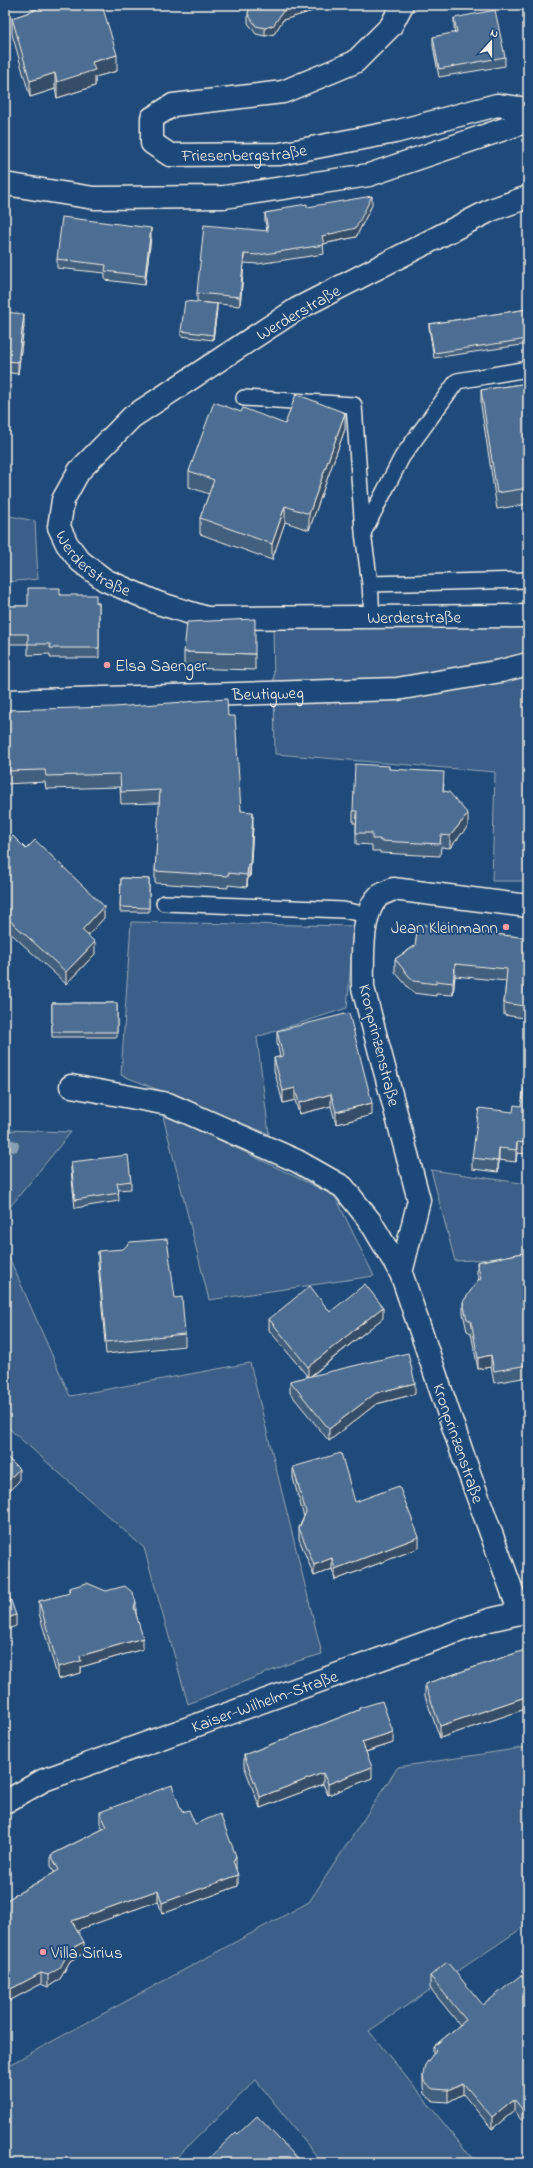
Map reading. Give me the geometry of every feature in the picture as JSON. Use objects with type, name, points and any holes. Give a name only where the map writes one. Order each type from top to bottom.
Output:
[{"type":"street","name":"Friesenbergstraße","points":[[402,5],[392,26],[355,62],[283,92],[173,105],[152,118],[152,143],[170,155],[280,154],[395,132],[497,105],[528,109]]},
{"type":"street","points":[[5,184],[94,198],[224,197],[369,175],[528,121]]},
{"type":"street","name":"Werderstraße","points":[[528,197],[492,210],[290,313],[132,417],[79,471],[63,500],[58,527],[67,544],[80,561],[105,580],[158,603],[207,618],[528,616]]},
{"type":"street","name":"Beutigweg","points":[[5,701],[397,689],[501,671],[528,664]]},
{"type":"street","name":"Kronprinzenstraße","points":[[402,1273],[419,1200],[363,988],[363,954],[368,915],[377,898],[393,889],[528,906]]},
{"type":"street","name":"Kronprinzenstraße","points":[[71,1086],[168,1104],[297,1161],[343,1187],[370,1221],[402,1273],[467,1467],[524,1613]]},
{"type":"street","name":"Kaiser-Wilhelm-Straße","points":[[5,1802],[44,1780],[488,1620],[524,1613]]},
{"type":"lane","points":[[363,533],[402,457],[456,381],[528,369]]},
{"type":"lane","points":[[244,398],[354,405],[363,533],[370,584],[372,617]]},
{"type":"lane","points":[[370,584],[528,580]]},
{"type":"lane","points":[[164,903],[344,910],[368,915]]},
{"type":"shaded area","points":[[5,515],[35,521],[38,579],[5,582]]},
{"type":"shaded area","points":[[273,626],[528,626],[528,881],[492,881],[495,772],[275,754]]},
{"type":"shaded area","points":[[131,922],[354,926],[347,1008],[257,1037],[269,1134],[121,1075]]},
{"type":"shaded area","points":[[162,1112],[335,1196],[374,1276],[209,1300]]},
{"type":"shaded area","points":[[5,1130],[71,1132],[5,1213]]},
{"type":"shaded area","points":[[431,1170],[528,1184],[528,1257],[455,1261]]},
{"type":"shaded area","points":[[5,1248],[70,1396],[250,1363],[322,1654],[291,1663],[188,1704],[144,1548],[5,1425]]},
{"type":"shaded area","points":[[528,1747],[528,1924],[369,2031],[476,2163],[322,2163],[256,2080],[171,2163],[5,2163],[5,2067],[309,1902],[398,1767]]},
{"type":"building","points":[[34,5],[102,5],[117,55],[92,62],[95,70],[57,82],[55,73],[30,81],[12,18],[36,10]]},
{"type":"building","points":[[250,5],[303,5],[283,11],[274,25],[265,28],[256,26],[248,14]]},
{"type":"building","points":[[495,10],[505,57],[439,69],[433,37],[457,32],[454,18]]},
{"type":"building","points":[[372,196],[356,228],[322,236],[324,245],[258,255],[244,254],[240,297],[197,293],[204,225],[268,231],[265,213],[282,210],[282,208],[307,204],[307,207]]},
{"type":"building","points":[[62,217],[151,228],[145,276],[105,271],[106,265],[57,259]]},
{"type":"building","points":[[185,301],[217,304],[213,335],[181,331]]},
{"type":"building","points":[[528,309],[528,339],[434,353],[429,324]]},
{"type":"building","points":[[5,312],[24,314],[18,362],[5,361]]},
{"type":"building","points":[[528,383],[528,488],[497,493],[481,390]]},
{"type":"building","points":[[296,394],[345,413],[309,514],[285,506],[272,544],[200,518],[214,480],[189,471],[214,402],[241,412],[243,408],[285,424]]},
{"type":"building","points":[[28,588],[60,588],[60,595],[96,595],[96,603],[99,603],[99,648],[50,648],[50,644],[28,644],[28,634],[5,634],[5,606],[28,606]]},
{"type":"building","points":[[255,619],[255,654],[184,652],[187,622]]},
{"type":"building","points":[[227,699],[228,716],[235,716],[241,811],[253,812],[250,864],[248,864],[247,875],[228,873],[228,876],[155,871],[160,790],[121,792],[120,774],[46,776],[45,770],[5,771],[5,710],[114,707]]},
{"type":"building","points":[[355,764],[389,766],[389,769],[444,772],[443,791],[449,792],[468,814],[450,836],[441,835],[440,844],[380,841],[380,839],[372,839],[372,833],[356,833],[357,811],[353,811]]},
{"type":"building","points":[[13,836],[26,849],[35,840],[104,906],[82,930],[95,942],[66,972],[5,916],[5,844]]},
{"type":"building","points":[[121,878],[149,879],[149,908],[120,907]]},
{"type":"building","points":[[443,923],[468,927],[468,931],[528,938],[528,1008],[504,1003],[507,969],[455,964],[453,983],[436,981],[436,984],[413,981],[395,959],[415,946],[418,924],[443,927]]},
{"type":"building","points":[[52,1003],[117,1003],[117,1032],[52,1032]]},
{"type":"building","points":[[349,1013],[372,1103],[336,1112],[331,1094],[299,1103],[295,1088],[283,1091],[274,1058],[283,1056],[277,1031]]},
{"type":"building","points":[[524,1088],[528,1088],[528,1143],[517,1142],[516,1150],[499,1148],[498,1161],[472,1158],[479,1108],[513,1112],[514,1105],[521,1106]]},
{"type":"building","points":[[128,1155],[131,1181],[117,1183],[119,1193],[75,1200],[71,1162]]},
{"type":"building","points":[[167,1239],[175,1298],[182,1297],[185,1334],[106,1342],[98,1251],[123,1249],[130,1242]]},
{"type":"building","points":[[528,1252],[528,1365],[494,1371],[491,1355],[478,1358],[471,1321],[467,1319],[463,1302],[478,1280],[481,1279],[477,1262]]},
{"type":"building","points":[[365,1284],[383,1307],[308,1367],[269,1319],[310,1286],[330,1312]]},
{"type":"building","points":[[408,1353],[415,1383],[376,1393],[329,1429],[290,1381]]},
{"type":"building","points":[[341,1453],[355,1502],[399,1486],[419,1537],[335,1569],[332,1558],[314,1565],[299,1528],[306,1512],[293,1467]]},
{"type":"building","points":[[5,1455],[19,1469],[5,1484]]},
{"type":"building","points":[[87,1583],[106,1591],[125,1586],[133,1593],[136,1602],[134,1607],[143,1638],[80,1656],[81,1661],[58,1667],[39,1601],[70,1593],[69,1588]]},
{"type":"building","points":[[5,1584],[16,1615],[5,1619]]},
{"type":"building","points":[[528,1649],[528,1696],[440,1726],[425,1684]]},
{"type":"building","points":[[382,1701],[393,1732],[362,1742],[372,1767],[328,1784],[323,1773],[260,1797],[244,1755],[359,1710],[359,1708]]},
{"type":"building","points":[[172,1785],[182,1812],[189,1810],[195,1824],[220,1814],[236,1856],[233,1861],[238,1875],[162,1903],[158,1890],[72,1921],[84,1942],[70,1949],[60,1968],[48,1975],[41,1973],[5,1992],[5,1901],[59,1870],[51,1855],[107,1827],[100,1812]]},
{"type":"building","points":[[447,1962],[483,2005],[521,1975],[528,1983],[528,2104],[522,2109],[514,2099],[492,2117],[463,2083],[448,2090],[433,2089],[424,2082],[423,2075],[425,2065],[436,2050],[433,2047],[466,2020],[430,1976]]},
{"type":"building","points":[[257,2116],[302,2163],[204,2163],[236,2132],[238,2134]]},
{"type":"place","name":"Elsa Saenger","points":[[107,665]]},
{"type":"place","name":"Jean Kleinmann","points":[[506,927]]},
{"type":"place","name":"Villa Sirius","points":[[43,1952]]}]
